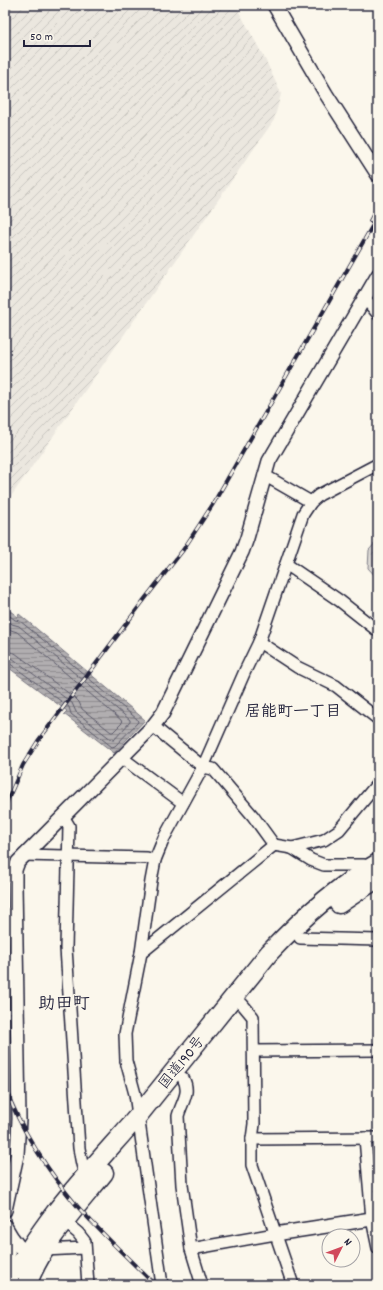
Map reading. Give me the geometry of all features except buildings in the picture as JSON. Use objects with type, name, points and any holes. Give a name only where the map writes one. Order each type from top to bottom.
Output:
[{"type":"highway","name":"国道190号","points":[[139,1122],[183,1078],[239,1001],[269,953],[312,911],[343,886],[376,870]]},
{"type":"highway","name":"国道190号","points":[[27,1285],[36,1255],[39,1236],[91,1180],[239,1001],[272,970],[300,938],[341,903],[376,870]]},
{"type":"highway","name":"国道190号","points":[[10,1285],[65,1222],[91,1180]]},
{"type":"highway","points":[[5,1238],[6,1285]]},
{"type":"street","points":[[274,5],[326,94],[378,175]]},
{"type":"street","points":[[5,1210],[17,1155],[19,1119],[15,885],[15,870],[18,862],[153,726],[162,713],[242,552],[269,461],[378,274]]},
{"type":"street","points":[[364,297],[378,314]]},
{"type":"street","points":[[162,1285],[135,1094],[126,1061],[125,1034],[141,953],[151,881],[156,860],[164,838],[204,768],[245,671],[259,642],[303,514],[311,502],[319,495],[378,464]]},
{"type":"street","points":[[264,475],[311,502]]},
{"type":"street","points":[[286,564],[340,601],[378,631]]},
{"type":"street","points":[[259,642],[296,667],[336,686],[378,719]]},
{"type":"street","points":[[153,726],[204,768],[213,769],[253,816],[274,846]]},
{"type":"street","points":[[121,757],[183,803]]},
{"type":"street","points":[[141,953],[274,846],[292,848],[324,840],[339,830],[378,783]]},
{"type":"street","points":[[63,816],[69,826],[66,948],[79,1148],[82,1163],[91,1180]]},
{"type":"street","points":[[292,848],[311,860],[324,864],[364,865],[376,870]]},
{"type":"street","points":[[24,855],[68,855],[147,858],[156,860]]},
{"type":"street","points":[[331,865],[345,872],[346,876],[343,886]]},
{"type":"street","points":[[300,938],[378,940]]},
{"type":"street","points":[[239,1001],[253,1017],[254,1124],[252,1139],[252,1165],[293,1285]]},
{"type":"street","points":[[254,1051],[378,1050]]},
{"type":"street","points":[[183,1078],[187,1085],[187,1094],[178,1116],[182,1185],[191,1249],[202,1285]]},
{"type":"street","points":[[365,1138],[378,1248]]},
{"type":"street","points":[[252,1139],[378,1138]]},
{"type":"street","points":[[191,1249],[275,1234],[375,1219]]},
{"type":"street","points":[[65,1222],[78,1233],[85,1242],[88,1285]]},
{"type":"street","points":[[5,1226],[13,1240],[36,1255],[85,1248]]},
{"type":"shaded area","points":[[5,5],[238,5],[237,8],[266,61],[281,94],[274,120],[5,505]]},
{"type":"green space","points":[[378,540],[378,579],[368,568],[369,550]]},
{"type":"water","points":[[5,607],[18,617],[19,614],[145,720],[114,753],[64,714],[67,711],[5,665]]},
{"type":"railway","points":[[370,221],[378,206]]},
{"type":"railway","points":[[5,806],[23,765],[38,741],[183,550],[213,504],[378,216]]},
{"type":"railway","points":[[5,1087],[11,1103],[27,1134],[56,1180],[87,1217],[155,1285]]},
{"type":"district","name":"居能町一丁目","points":[[293,710]]},
{"type":"district","name":"助田町","points":[[64,1002]]}]
